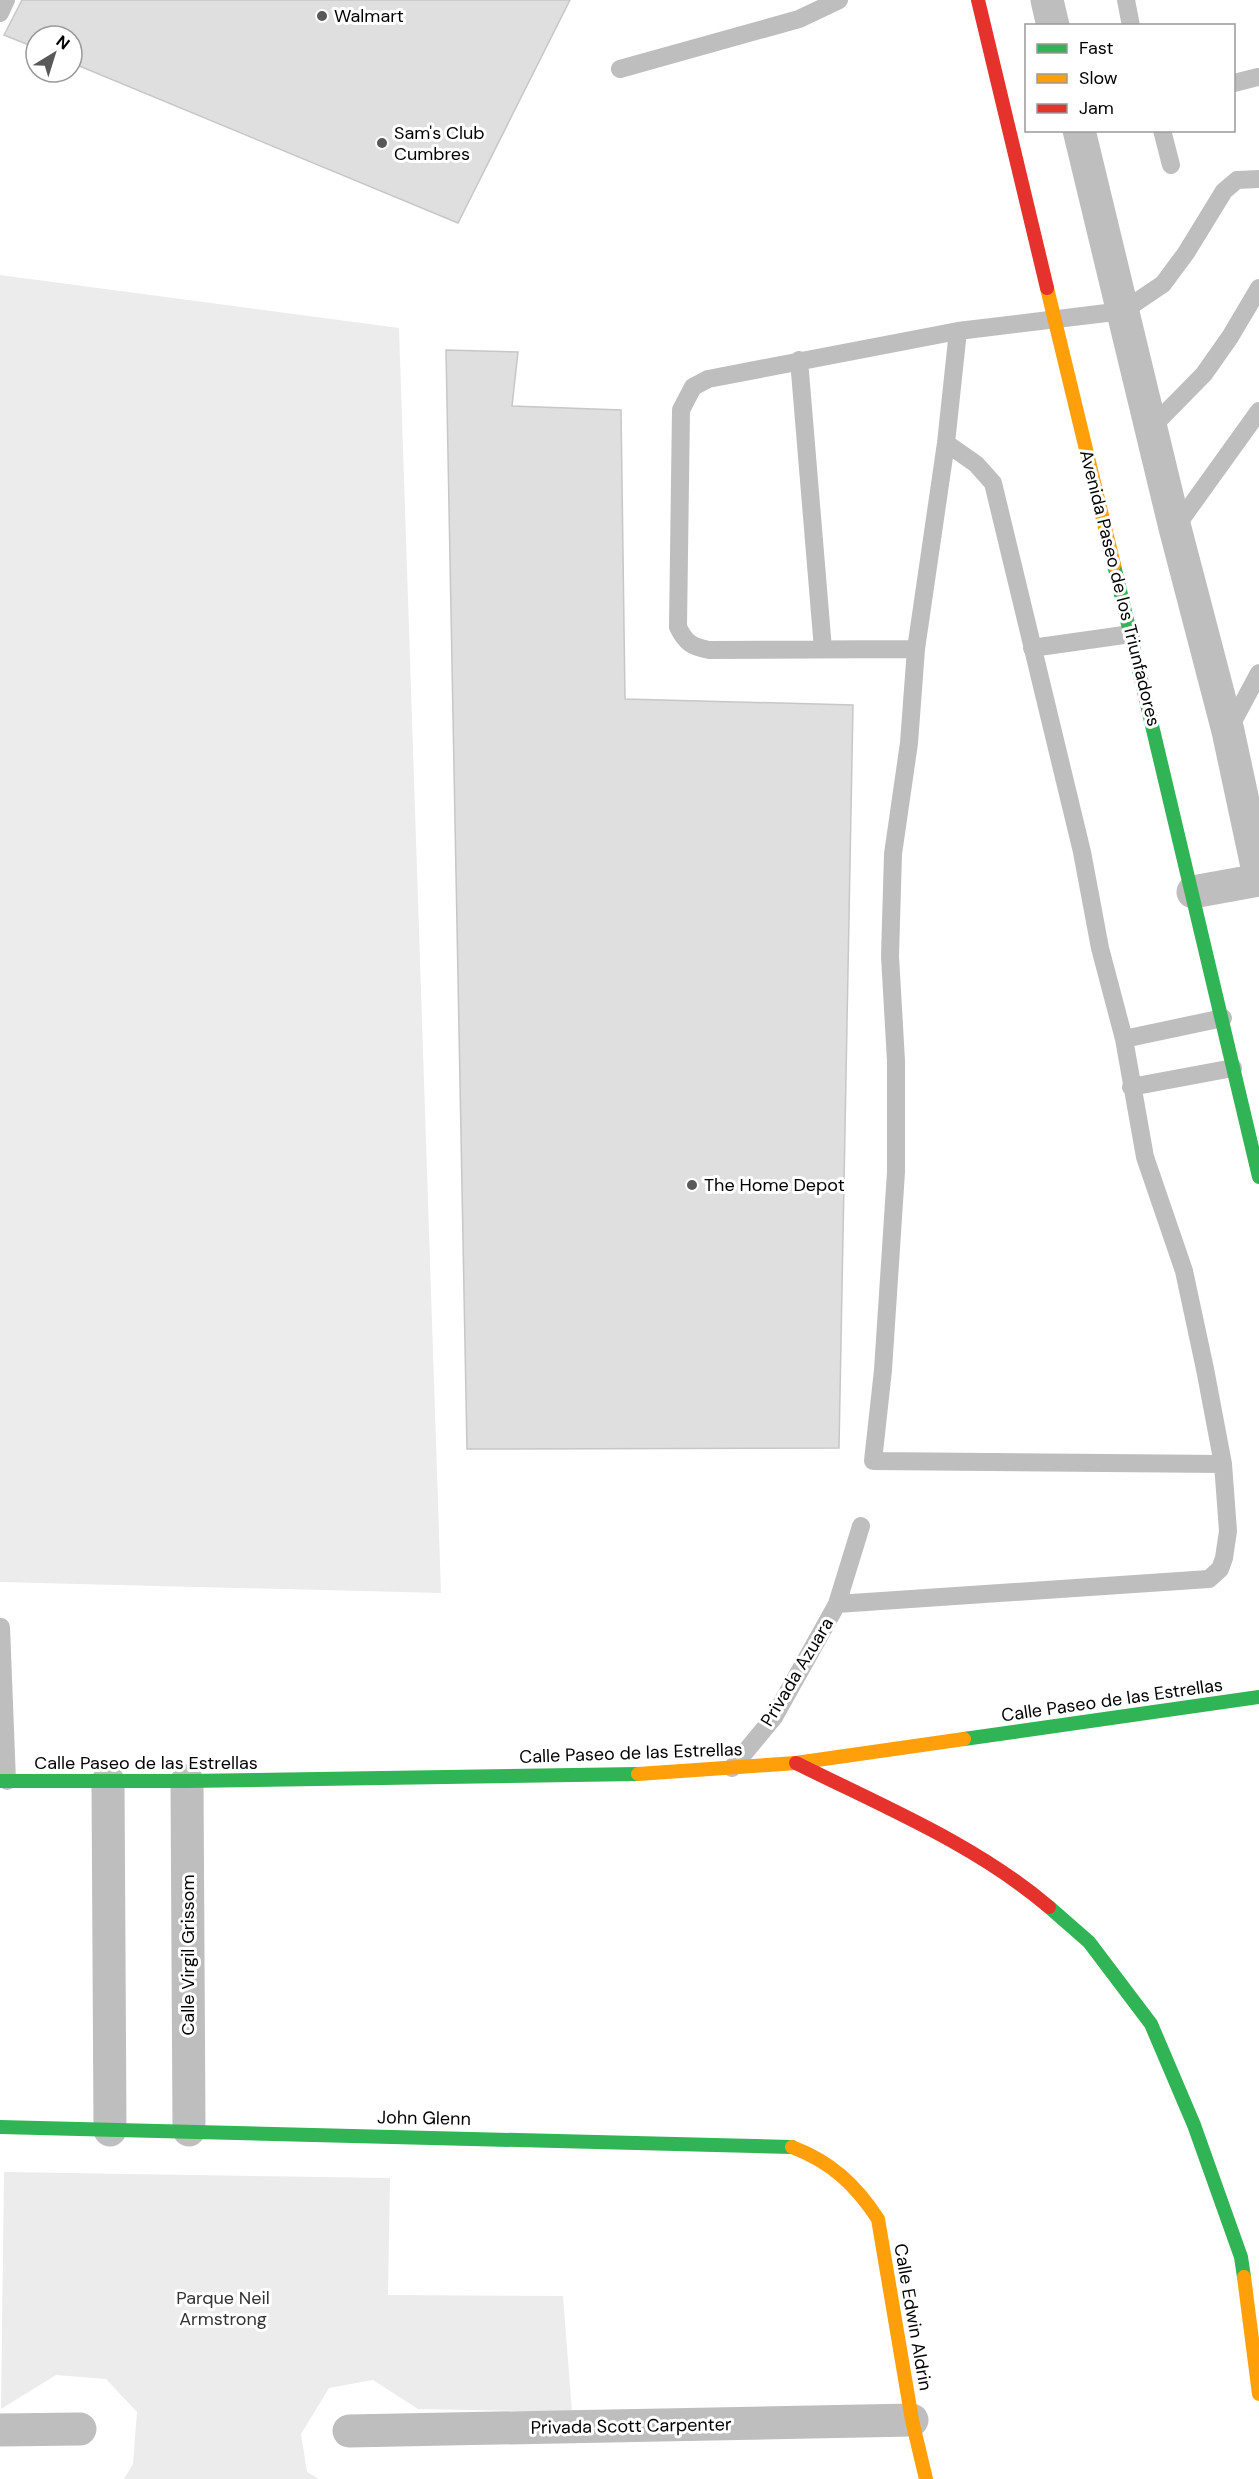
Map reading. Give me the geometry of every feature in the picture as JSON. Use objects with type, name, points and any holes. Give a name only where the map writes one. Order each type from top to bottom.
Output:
[{"type":"street","name":"Avenida Paseo de los Triunfadores","points":[[978,0],[1223,1018],[1259,1177]]},
{"type":"street","points":[[1047,0],[1053,24]]},
{"type":"street","points":[[1079,132],[1175,528],[1228,731],[1259,878],[1192,892]]},
{"type":"street","name":"Calle Paseo de las Estrellas","points":[[4,1781],[187,1781],[656,1774],[796,1763],[1259,1697]]},
{"type":"street","points":[[796,1763],[937,1833],[1018,1882],[1089,1942],[1151,2024],[1194,2125],[1240,2257],[1259,2394]]},
{"type":"street","points":[[108,1781],[110,2130]]},
{"type":"street","name":"Calle Virgil Grissom","points":[[187,1781],[189,2130]]},
{"type":"street","name":"John Glenn","points":[[0,2127],[787,2145],[820,2157],[841,2172]]},
{"type":"street","name":"Calle Edwin Aldrin","points":[[841,2172],[862,2194],[878,2219],[912,2420],[926,2479]]},
{"type":"street","name":"Privada Scott Carpenter","points":[[349,2431],[912,2420]]},
{"type":"street","points":[[0,2430],[80,2429]]},
{"type":"lane","points":[[0,13],[6,0]]},
{"type":"lane","points":[[620,69],[799,19],[838,0]]},
{"type":"lane","points":[[1125,24],[1126,0]]},
{"type":"lane","points":[[1235,83],[1258,77]]},
{"type":"lane","points":[[1163,132],[1171,165]]},
{"type":"lane","points":[[916,649],[709,650],[694,647],[684,639],[678,627],[681,410],[693,387],[708,378],[958,331],[1122,311],[1163,284],[1186,253],[1224,191],[1237,180],[1259,179]]},
{"type":"lane","points":[[1151,428],[1204,374],[1259,288]]},
{"type":"lane","points":[[958,331],[916,649],[909,743],[893,854],[890,956],[896,1061],[896,1172],[883,1370],[873,1461],[1223,1464]]},
{"type":"lane","points":[[799,360],[823,649]]},
{"type":"lane","points":[[1175,528],[1224,463],[1259,411]]},
{"type":"lane","points":[[837,1604],[1209,1579],[1220,1569],[1228,1531],[1223,1464],[1184,1271],[1145,1157],[1124,1039],[1100,948],[1082,852],[993,483],[976,464],[945,443]]},
{"type":"lane","points":[[1032,648],[1131,634]]},
{"type":"lane","points":[[1228,731],[1259,673]]},
{"type":"lane","points":[[1124,1039],[1223,1018]]},
{"type":"lane","points":[[1131,1087],[1233,1068]]},
{"type":"lane","name":"Privada Azuara","points":[[732,1768],[774,1717],[837,1604],[861,1526]]},
{"type":"lane","points":[[1,1627],[4,1781]]},
{"type":"green space","points":[[0,275],[399,328],[441,1593],[0,1582]]},
{"type":"green space","name":"Parque Neil Armstrong","points":[[4,2172],[390,2178],[388,2295],[563,2296],[572,2412],[418,2409],[373,2380],[329,2388],[301,2434],[307,2472],[319,2479],[124,2479],[133,2464],[137,2412],[106,2379],[56,2375],[1,2409]]},
{"type":"building","name":"Sam's Club Cumbres","points":[[22,0],[570,0],[458,223],[84,68],[84,24],[24,24],[24,43],[4,35]]},
{"type":"building","points":[[446,350],[518,352],[512,406],[621,410],[625,699],[853,705],[839,1448],[467,1449]]},
{"type":"traffic: fast","points":[[1114,565],[1259,1177]]},
{"type":"traffic: fast","points":[[964,1739],[1259,1697]]},
{"type":"traffic: fast","points":[[0,1781],[187,1781],[638,1774]]},
{"type":"traffic: fast","points":[[1049,1907],[1089,1942],[1151,2024],[1194,2125],[1241,2257],[1244,2277]]},
{"type":"traffic: fast","points":[[0,2127],[792,2147]]},
{"type":"traffic: slow","points":[[1047,288],[1114,565]]},
{"type":"traffic: slow","points":[[638,1774],[796,1763],[964,1739]]},
{"type":"traffic: slow","points":[[792,2147],[819,2160],[841,2176],[860,2195],[878,2219],[912,2420],[926,2479]]},
{"type":"traffic: slow","points":[[1244,2277],[1259,2394]]},
{"type":"traffic: jam","points":[[978,0],[1047,288]]},
{"type":"traffic: jam","points":[[796,1763],[959,1845],[1020,1884],[1049,1907]]},
{"type":"place","name":"Walmart","points":[[322,16]]},
{"type":"place","name":"Sam's Club Cumbres","points":[[382,143]]},
{"type":"place","name":"The Home Depot","points":[[692,1185]]}]
